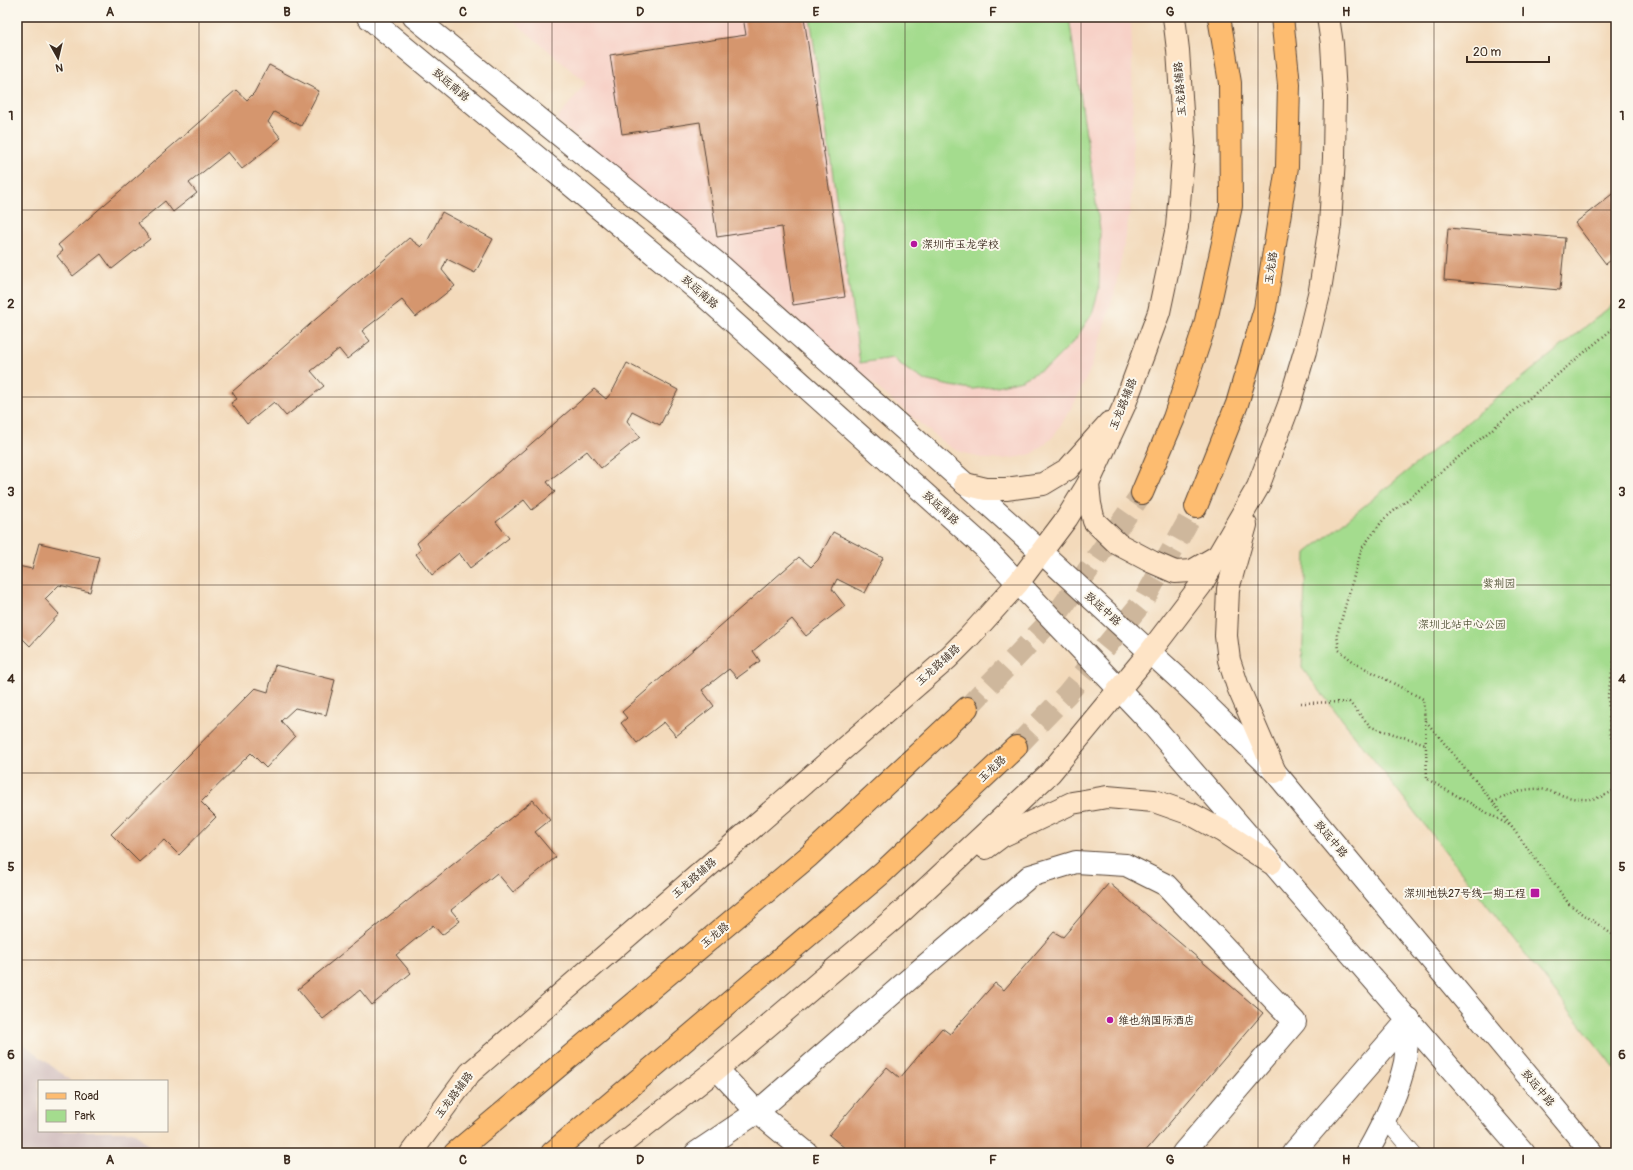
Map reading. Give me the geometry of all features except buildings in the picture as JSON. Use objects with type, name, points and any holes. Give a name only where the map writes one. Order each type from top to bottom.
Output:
[{"type":"main road","name":"玉龙路辅路","points":[[411,1153],[470,1073],[947,659],[1018,583],[1067,518],[1088,484],[1124,406],[1159,312],[1177,227],[1184,143],[1178,50],[1174,17]]},
{"type":"main road","points":[[1142,493],[1174,418],[1205,325],[1231,206],[1230,83],[1219,17]]},
{"type":"main road","name":"玉龙路","points":[[1196,507],[1237,404],[1265,309],[1287,167],[1289,85],[1282,17]]},
{"type":"main road","points":[[1275,772],[1238,687],[1229,660],[1226,636],[1228,589],[1258,488],[1288,405],[1305,351],[1320,290],[1330,225],[1334,158],[1335,95],[1332,44],[1328,17]]},
{"type":"main road","points":[[965,484],[986,488],[1006,489],[1042,484],[1068,469],[1124,406]]},
{"type":"main road","points":[[1088,484],[1090,504],[1094,521],[1118,544],[1175,572],[1192,571],[1218,556]]},
{"type":"main road","points":[[610,1153],[717,1069],[896,917],[1050,773],[1150,652],[1198,590],[1258,488]]},
{"type":"main road","name":"玉龙路","points":[[455,1153],[809,856],[967,708]]},
{"type":"main road","name":"玉龙路","points":[[552,1153],[882,873],[1016,746]]},
{"type":"main road","points":[[896,917],[1002,836],[1072,803],[1107,796],[1154,801],[1191,814],[1222,831],[1271,863]]},
{"type":"street","name":"致远南路","points":[[368,17],[700,292],[983,546],[1018,583]]},
{"type":"street","points":[[414,17],[722,268],[1041,553]]},
{"type":"street","name":"致远中路","points":[[1041,553],[1150,652],[1275,772],[1592,1153]]},
{"type":"street","points":[[1018,583],[1149,722],[1524,1153]]},
{"type":"street","points":[[696,1153],[757,1112],[907,980],[1030,876],[1076,862],[1126,865],[1166,885],[1295,1022],[1183,1153]]},
{"type":"street","points":[[1367,1153],[1385,1120],[1405,1062],[1409,1019]]},
{"type":"street","points":[[1293,1153],[1409,1019]]},
{"type":"street","points":[[717,1069],[757,1112],[807,1153]]},
{"type":"lane","points":[[1385,1120],[1413,1153]]},
{"type":"path","points":[[1511,826],[1427,779],[1423,699],[1355,663],[1339,650],[1337,635],[1362,548],[1383,520],[1616,326]]},
{"type":"path","points":[[1616,650],[1608,695],[1610,734],[1616,754]]},
{"type":"path","points":[[1301,703],[1349,702],[1371,727],[1426,744]]},
{"type":"path","points":[[1425,720],[1493,802],[1569,904],[1616,937]]},
{"type":"path","points":[[1493,802],[1518,791],[1533,788],[1581,800],[1596,798],[1610,793],[1616,788]]},
{"type":"path","points":[[1610,933],[1616,933]]},
{"type":"shaded area","name":"深圳市玉龙学校","points":[[509,17],[1131,17],[1133,167],[1130,211],[1122,255],[1114,295],[1091,368],[1075,402],[1053,437],[1032,454],[1003,459],[986,459],[970,455],[953,449],[940,440],[556,120],[586,83]]},
{"type":"shaded area","points":[[17,1039],[70,1080],[38,1080],[38,1132],[134,1132],[157,1153],[17,1153]]},
{"type":"green space","points":[[810,17],[1069,17],[1100,230],[1099,289],[1092,314],[1074,341],[1050,365],[1022,380],[997,386],[973,389],[950,386],[924,380],[906,369],[893,358],[860,363]]},
{"type":"green space","name":"深圳北站中心公园","points":[[1616,302],[1616,1070],[1302,668],[1306,553]]},
{"type":"tunnel","points":[[967,708],[1058,613],[1142,493]]},
{"type":"tunnel","points":[[1016,747],[1067,694],[1144,600],[1196,507]]},
{"type":"place","name":"深圳市玉龙学校","points":[[914,244]]},
{"type":"place","name":"深圳地铁27号线一期工程","points":[[1535,893]]},
{"type":"place","name":"维也纳国际酒店","points":[[1110,1020]]},
{"type":"park label","name":"紫荆园","points":[[1499,583]]}]
